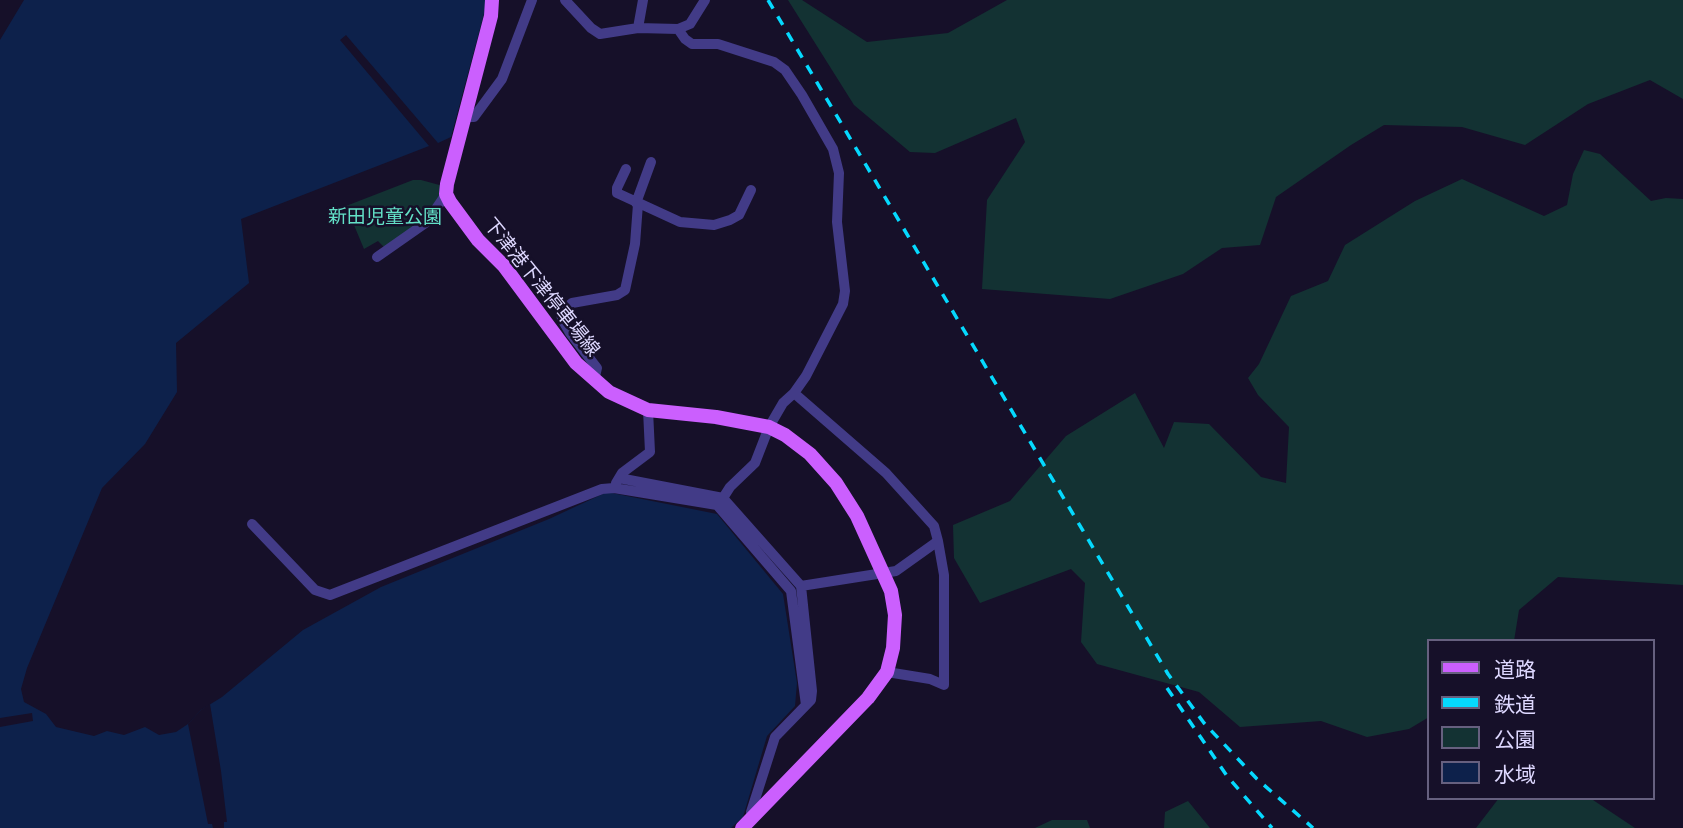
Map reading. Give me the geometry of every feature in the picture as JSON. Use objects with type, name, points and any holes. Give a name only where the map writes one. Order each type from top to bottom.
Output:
[{"type":"main road","points":[[446,194],[491,16],[492,0]]},
{"type":"main road","name":"下津港下津停車場線","points":[[446,194],[478,240],[504,266],[576,363],[594,381],[609,392],[648,410],[716,417],[769,427],[785,435],[810,454],[836,483],[857,516],[884,572],[891,591],[894,615],[893,648],[887,672],[868,698],[748,823]]},
{"type":"street","points":[[464,117],[474,117],[502,79],[532,0]]},
{"type":"street","points":[[565,0],[600,34],[638,29],[678,29],[690,24],[705,0]]},
{"type":"street","points":[[638,29],[643,0]]},
{"type":"street","points":[[678,29],[692,44],[718,44],[774,62],[785,70],[833,149],[839,173],[837,222],[845,291],[843,304],[794,393],[783,403],[769,427],[755,463],[730,487],[723,498]]},
{"type":"street","points":[[594,381],[597,368],[570,333],[561,313],[566,306],[575,302],[614,296],[625,290],[635,244],[637,204],[651,162]]},
{"type":"street","points":[[626,169],[616,192],[680,222],[719,224],[739,215],[751,190]]},
{"type":"street","points":[[377,257],[427,222],[446,194]]},
{"type":"street","points":[[794,393],[886,474],[934,526],[944,575],[944,684],[887,672]]},
{"type":"street","points":[[617,483],[622,473],[650,452],[648,410]]},
{"type":"street","points":[[617,483],[717,505],[791,591],[806,705]]},
{"type":"street","points":[[252,524],[315,590],[330,595],[617,483],[723,498],[801,586],[813,691],[811,700],[775,737],[748,823]]},
{"type":"street","points":[[801,586],[896,571],[938,541]]},
{"type":"green space","points":[[788,0],[802,0],[867,42],[948,33],[1007,0],[1683,0],[1683,99],[1650,80],[1588,104],[1525,145],[1462,127],[1384,125],[1276,197],[1260,245],[1222,248],[1183,274],[1110,299],[982,289],[987,200],[1025,142],[1016,118],[935,153],[910,152],[854,105]]},
{"type":"green space","points":[[1584,150],[1600,154],[1651,201],[1683,199],[1683,585],[1558,577],[1519,610],[1514,639],[1428,639],[1428,718],[1409,729],[1367,737],[1321,721],[1240,727],[1199,692],[1097,664],[1081,642],[1085,583],[1071,569],[980,603],[954,558],[953,525],[1010,501],[1066,436],[1135,393],[1164,448],[1174,422],[1209,424],[1261,477],[1286,483],[1289,427],[1258,395],[1248,378],[1259,364],[1291,296],[1328,281],[1345,245],[1415,201],[1462,179],[1544,216],[1567,205],[1573,174]]},
{"type":"green space","name":"新田児童公園","points":[[413,180],[443,186],[440,197],[424,221],[385,248],[378,241],[364,249],[346,206]]},
{"type":"green space","points":[[1497,800],[1593,800],[1635,828],[1476,828]]},
{"type":"green space","points":[[1188,801],[1210,828],[1164,828],[1165,812]]},
{"type":"green space","points":[[1052,820],[1087,820],[1090,828],[1035,828]]},
{"type":"water","points":[[24,0],[485,0],[485,10],[451,137],[438,143],[346,35],[340,40],[429,146],[241,219],[249,283],[176,343],[177,392],[145,444],[102,488],[27,668],[21,689],[24,702],[46,714],[56,727],[94,736],[107,731],[124,735],[145,727],[159,735],[176,732],[303,630],[381,587],[549,519],[607,492],[717,514],[783,594],[797,683],[795,706],[767,736],[743,817],[731,828],[0,828],[0,40]]},
{"type":"pier","points":[[210,704],[227,822],[224,822],[224,828],[213,828],[212,824],[208,824],[188,724]]},
{"type":"pier","points":[[32,713],[33,721],[0,727],[0,718]]},
{"type":"railway","points":[[768,0],[1168,674],[1204,723],[1257,779],[1313,828]]},
{"type":"railway","points":[[1167,688],[1227,776],[1272,828]]}]
